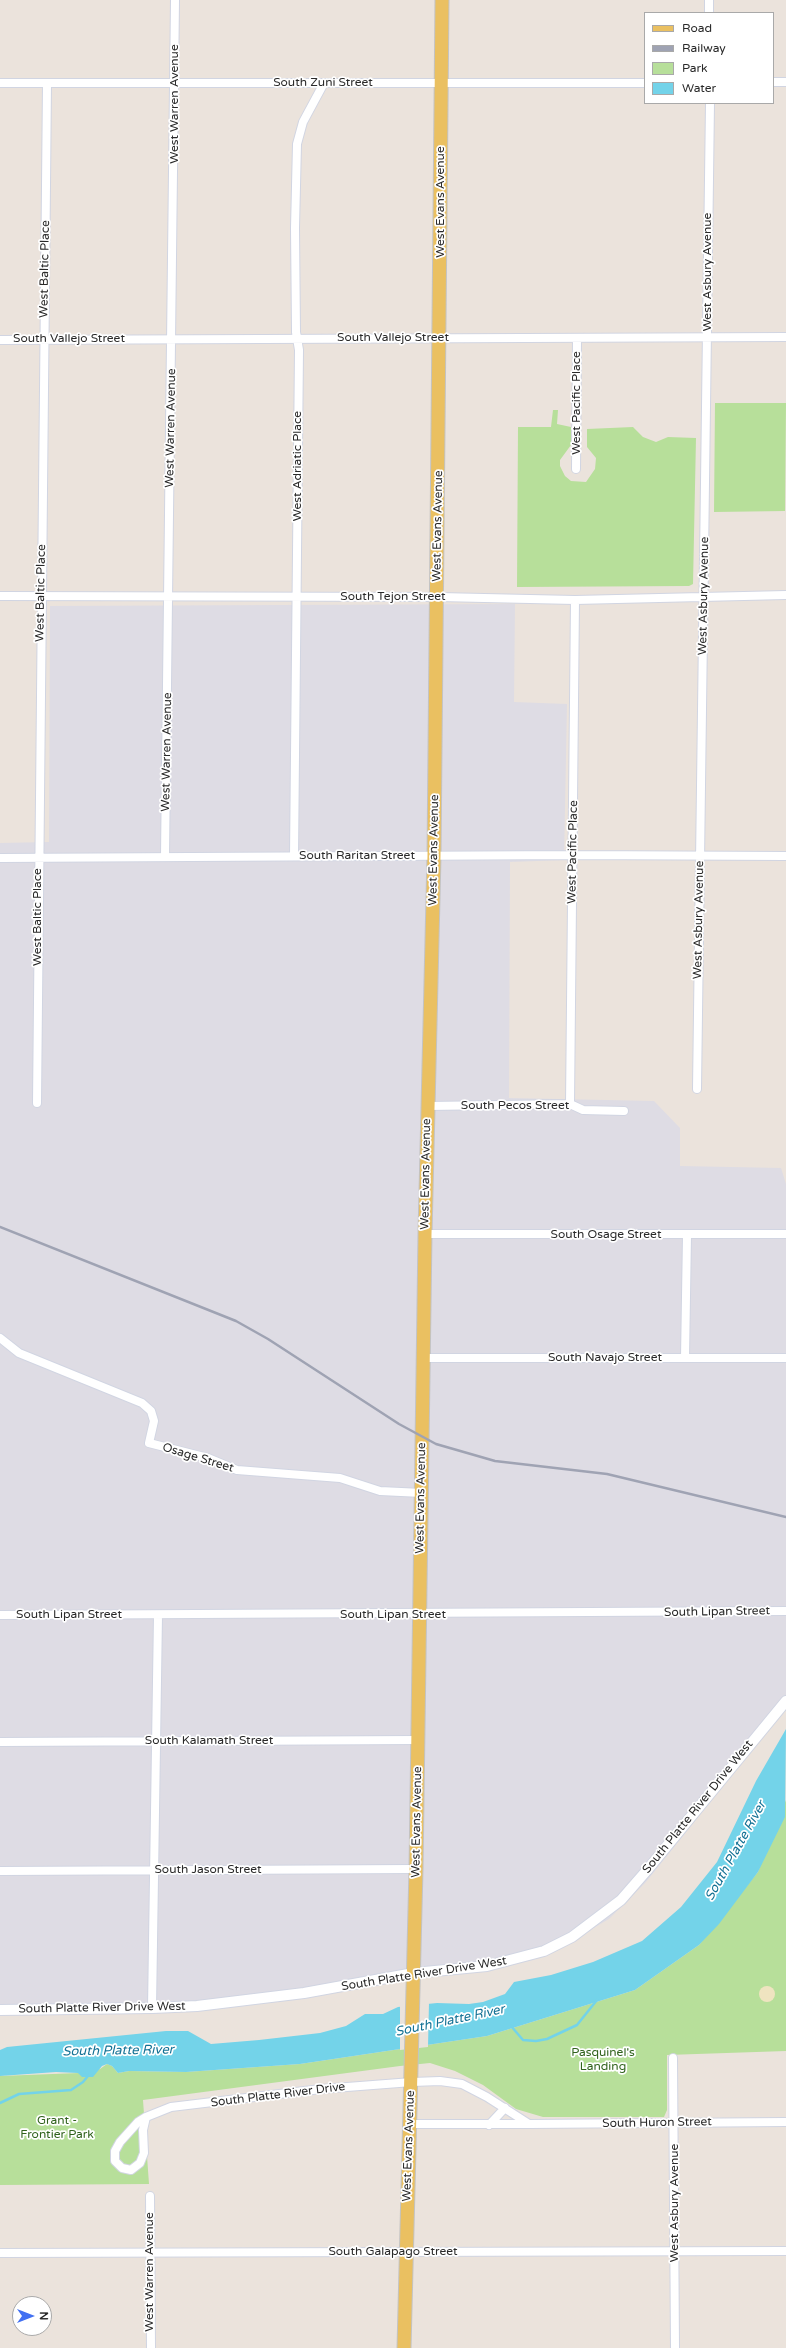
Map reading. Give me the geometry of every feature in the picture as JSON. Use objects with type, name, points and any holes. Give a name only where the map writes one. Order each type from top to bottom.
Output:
[{"type":"main road","name":"West Evans Avenue","points":[[404,2348],[412,2082],[425,1234],[434,856],[442,0]]},
{"type":"street","name":"West Warren Avenue","points":[[165,856],[176,0]]},
{"type":"street","points":[[709,0],[709,12]]},
{"type":"street","points":[[774,82],[786,82]]},
{"type":"street","name":"South Zuni Street","points":[[0,83],[644,83]]},
{"type":"street","name":"West Baltic Place","points":[[37,1102],[38,858],[47,83]]},
{"type":"street","name":"West Adriatic Place","points":[[294,856],[298,338],[296,332],[294,228],[297,144],[303,122],[324,83]]},
{"type":"street","name":"West Asbury Avenue","points":[[697,1089],[710,104]]},
{"type":"street","name":"South Vallejo Street","points":[[0,340],[786,337]]},
{"type":"street","name":"West Pacific Place","points":[[576,469],[577,338]]},
{"type":"street","name":"South Tejon Street","points":[[0,596],[437,597],[575,600],[786,595]]},
{"type":"street","name":"West Pacific Place","points":[[570,1104],[575,600]]},
{"type":"street","name":"South Raritan Street","points":[[0,858],[165,856],[786,856]]},
{"type":"street","name":"South Pecos Street","points":[[428,1106],[570,1104],[583,1110],[624,1111]]},
{"type":"street","name":"South Osage Street","points":[[425,1234],[786,1234]]},
{"type":"street","points":[[685,1358],[687,1235]]},
{"type":"street","name":"Osage Street","points":[[0,1338],[19,1353],[142,1403],[151,1410],[154,1421],[149,1443],[208,1458],[236,1470],[340,1478],[380,1491],[422,1493]]},
{"type":"street","name":"South Navajo Street","points":[[424,1358],[786,1358]]},
{"type":"street","name":"South Lipan Street","points":[[0,1615],[786,1611]]},
{"type":"street","points":[[152,2008],[158,1615]]},
{"type":"street","name":"South Platte River Drive West","points":[[0,2010],[197,2006],[304,1993],[414,1973],[487,1966],[544,1951],[572,1938],[621,1900],[786,1701]]},
{"type":"street","name":"South Kalamath Street","points":[[0,1742],[418,1740]]},
{"type":"street","name":"South Jason Street","points":[[0,1871],[416,1869]]},
{"type":"street","name":"West Asbury Avenue","points":[[673,2058],[676,2251],[675,2348]]},
{"type":"street","points":[[412,2082],[440,2081],[462,2084],[505,2108],[529,2124]]},
{"type":"street","name":"South Platte River Drive","points":[[146,2117],[143,2130],[144,2153],[140,2163],[131,2170],[122,2168],[115,2161],[115,2151],[120,2142],[138,2122],[146,2117],[171,2107],[321,2090],[412,2082]]},
{"type":"street","points":[[489,2125],[505,2108]]},
{"type":"street","name":"South Huron Street","points":[[410,2124],[489,2125],[786,2122]]},
{"type":"street","name":"West Warren Avenue","points":[[150,2196],[151,2348]]},
{"type":"street","name":"South Galapago Street","points":[[0,2253],[786,2251]]},
{"type":"shaded area","points":[[515,604],[514,702],[567,704],[564,860],[510,862],[509,1098],[654,1101],[680,1128],[680,1166],[781,1168],[786,1184],[786,1708],[646,1882],[609,1919],[566,1944],[514,1963],[153,2014],[0,2013],[0,843],[49,842],[50,606]]},
{"type":"green space","points":[[715,403],[786,403],[785,511],[714,512]]},
{"type":"green space","points":[[553,410],[558,410],[557,424],[571,427],[571,445],[560,460],[560,466],[565,476],[571,481],[586,482],[595,469],[596,458],[587,447],[587,429],[633,427],[643,437],[656,442],[668,437],[696,438],[693,584],[689,586],[517,587],[518,427],[551,427]]},
{"type":"green space","points":[[786,1800],[786,2051],[667,2055],[667,2110],[664,2117],[543,2117],[516,2109],[483,2085],[455,2071],[430,2063],[400,2066],[143,2100],[149,2184],[0,2185],[0,2076],[79,2073],[100,2069],[107,2064],[112,2066],[118,2073],[129,2071],[186,2072],[300,2064],[487,2036],[635,1990],[699,1945],[758,1872]]},
{"type":"sand","points":[[764,1986],[770,1986],[775,1991],[773,2000],[770,2002],[764,2002],[759,1997],[759,1991]]},
{"type":"water","name":"South Platte River","points":[[786,1729],[785,1817],[758,1872],[719,1924],[699,1945],[635,1990],[487,2036],[300,2064],[186,2072],[129,2071],[118,2073],[112,2066],[107,2064],[102,2066],[93,2077],[82,2077],[78,2073],[56,2072],[0,2076],[0,2050],[7,2047],[166,2031],[188,2031],[211,2044],[259,2040],[320,2033],[346,2026],[365,2014],[383,2014],[398,2007],[437,2003],[469,2004],[483,2002],[505,1994],[514,1982],[551,1975],[593,1962],[642,1941],[681,1907],[717,1862],[756,1781]]},
{"type":"pier","points":[[429,2002],[428,2047],[400,2050],[400,2005]]},
{"type":"waterway","points":[[511,2026],[523,2040],[536,2041],[547,2039],[577,2025],[597,2000]]},
{"type":"waterway","points":[[0,2103],[19,2094],[71,2090],[83,2082],[88,2076]]},
{"type":"railway","points":[[0,1227],[236,1321],[268,1339],[399,1424],[436,1444],[495,1461],[607,1474],[786,1517]]},
{"type":"park label","name":"Pasquinel's Landing","points":[[603,2060]]},
{"type":"park label","name":"Grant - Frontier Park","points":[[57,2128]]}]
